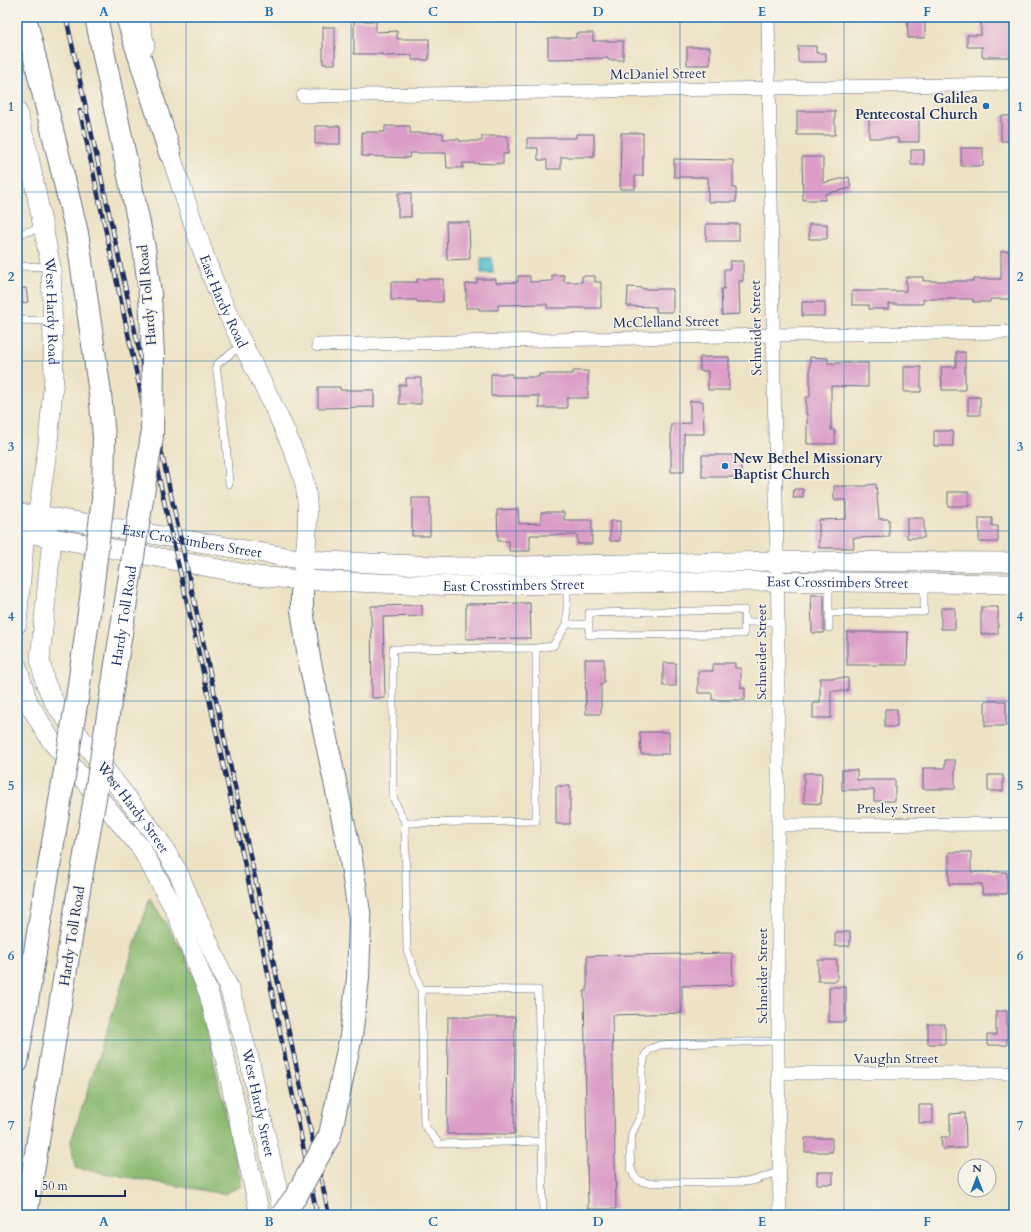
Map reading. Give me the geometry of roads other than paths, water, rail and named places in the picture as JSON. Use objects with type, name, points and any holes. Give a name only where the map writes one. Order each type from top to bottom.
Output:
[{"type":"highway","points":[[17,1062],[77,699],[103,499],[104,437],[100,393],[77,233],[25,17]]},
{"type":"highway","name":"Hardy Toll Road","points":[[26,1215],[95,798],[152,436],[153,356],[150,294],[144,248],[96,17]]},
{"type":"highway","points":[[127,17],[170,153]]},
{"type":"highway","points":[[283,1215],[296,1196],[330,1135],[351,1036],[358,978],[360,919],[350,853],[309,658],[302,610],[304,570]]},
{"type":"main road","name":"East Hardy Road","points":[[139,17],[170,153],[204,252],[219,294],[281,422],[304,484],[308,515],[304,570]]},
{"type":"main road","name":"West Hardy Road","points":[[17,111],[28,152],[51,268],[54,377],[48,444],[38,515]]},
{"type":"main road","name":"East Crosstimbers Street","points":[[17,513],[38,515],[304,570],[457,586],[566,575],[776,561],[1014,562]]},
{"type":"main road","points":[[17,624],[21,532],[38,515],[52,538]]},
{"type":"main road","name":"East Crosstimbers Street","points":[[21,532],[257,576],[304,570],[460,568],[566,575],[777,581],[1014,584]]},
{"type":"main road","name":"West Hardy Street","points":[[52,538],[40,659],[45,682],[55,704],[157,837],[178,872],[230,991],[249,1058],[283,1215]]},
{"type":"main road","points":[[922,561],[922,583]]},
{"type":"main road","points":[[457,586],[460,568]]},
{"type":"main road","name":"West Hardy Street","points":[[17,666],[28,702],[52,742],[140,848],[175,910],[209,994],[226,1058],[260,1215]]},
{"type":"street","name":"Schneider Street","points":[[768,17],[772,336],[778,622],[778,1073],[780,1215]]},
{"type":"street","name":"McDaniel Street","points":[[303,96],[1014,84]]},
{"type":"street","name":"McClelland Street","points":[[318,346],[1014,332]]},
{"type":"street","name":"Presley Street","points":[[778,825],[1014,824]]},
{"type":"street","name":"Vaughn Street","points":[[778,1073],[1014,1073]]},
{"type":"lane","points":[[17,234],[43,228]]},
{"type":"lane","points":[[17,266],[51,268]]},
{"type":"lane","points":[[17,320],[53,321]]},
{"type":"lane","points":[[229,484],[226,441],[216,365],[234,351],[244,347]]},
{"type":"lane","points":[[542,1141],[439,1144],[424,1125],[421,989],[407,950],[405,823],[393,798],[393,649],[536,648],[553,646],[567,624],[566,575]]},
{"type":"lane","points":[[829,582],[829,628]]},
{"type":"lane","points":[[829,613],[924,612],[922,583]]},
{"type":"lane","points":[[744,610],[744,634],[589,635],[589,624],[589,613],[744,610]]},
{"type":"lane","points":[[744,622],[778,622]]},
{"type":"lane","points":[[567,624],[589,624]]},
{"type":"lane","points":[[405,823],[536,821],[536,648]]},
{"type":"lane","points":[[421,989],[538,990],[543,1215]]},
{"type":"lane","points":[[778,1041],[660,1045],[650,1049],[645,1055],[642,1070],[642,1113],[632,1133],[630,1153],[631,1168],[634,1176],[640,1181],[648,1184],[746,1182],[780,1171]]},
{"type":"water","points":[[481,258],[492,258],[493,273],[481,273]]},
{"type":"railway","points":[[66,17],[329,1215]]},
{"type":"railway","points":[[80,111],[267,968],[317,1215]]},
{"type":"place","name":"Galilea Pentecostal Church","points":[[986,106]]},
{"type":"place","name":"New Bethel Missionary Baptist Church","points":[[725,466]]}]
